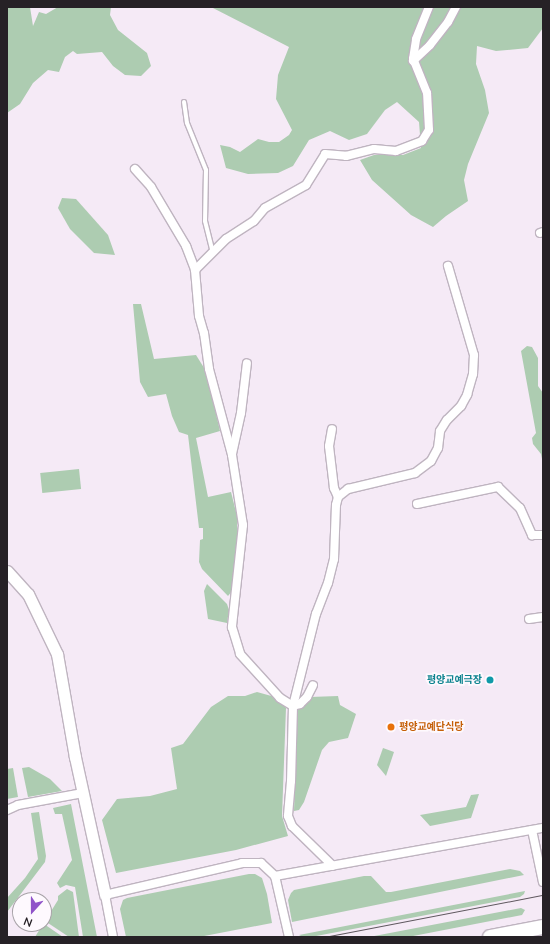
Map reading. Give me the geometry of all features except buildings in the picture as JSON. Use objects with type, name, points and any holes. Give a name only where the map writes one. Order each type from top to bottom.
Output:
[{"type":"highway","points":[[490,937],[543,927]]},
{"type":"street","points":[[195,270],[226,239],[254,221],[265,208],[306,185],[325,154],[346,156],[374,149],[396,151],[422,141],[429,130],[427,93],[413,61],[416,39],[429,7]]},
{"type":"street","points":[[413,61],[430,45],[448,22],[456,7]]},
{"type":"street","points":[[135,169],[152,187],[186,246],[195,270],[199,316],[204,333],[209,369],[232,455],[243,525],[232,627],[240,654],[280,698],[292,706],[300,704],[307,697],[313,685]]},
{"type":"street","points":[[333,866],[292,826],[288,816],[291,781],[292,706],[316,614],[328,583],[334,559],[336,505],[338,497],[348,489],[415,473],[431,461],[438,448],[440,431],[446,420],[461,406],[468,395],[473,374],[474,356],[448,266]]},
{"type":"street","points":[[232,455],[241,413],[247,363]]},
{"type":"street","points":[[332,429],[329,446],[334,488],[338,497]]},
{"type":"street","points":[[417,504],[498,487],[520,508],[532,535],[543,535]]},
{"type":"street","points":[[7,571],[28,594],[57,654],[83,793],[113,937]]},
{"type":"street","points":[[529,620],[543,617]]},
{"type":"street","points":[[7,810],[18,805],[83,793]]},
{"type":"street","points":[[275,876],[543,828]]},
{"type":"street","points":[[532,830],[543,882]]},
{"type":"street","points":[[105,895],[242,863],[261,863],[275,876],[289,937]]},
{"type":"lane","points":[[184,102],[187,123],[206,170],[205,222],[213,252]]},
{"type":"green space","points":[[7,7],[30,7],[33,26],[39,12],[46,14],[58,7],[111,7],[110,15],[118,30],[147,53],[151,66],[141,76],[125,75],[113,66],[102,52],[77,54],[73,51],[65,57],[59,72],[48,70],[33,83],[20,104],[7,113]]},
{"type":"green space","points":[[211,7],[543,7],[543,28],[528,48],[496,51],[477,46],[476,64],[485,90],[489,113],[468,164],[464,180],[468,201],[433,227],[411,215],[372,180],[360,160],[374,155],[403,155],[421,148],[419,122],[397,102],[385,110],[367,134],[349,140],[330,131],[309,140],[293,166],[278,173],[248,174],[226,168],[220,145],[230,147],[240,152],[258,139],[269,142],[279,142],[289,135],[292,130],[276,99],[278,75],[289,47]]},
{"type":"green space","points":[[62,198],[76,199],[108,235],[115,255],[94,253],[70,229],[58,208]]},
{"type":"green space","points":[[133,304],[141,304],[154,359],[196,355],[206,371],[220,431],[196,438],[208,497],[231,492],[237,516],[237,548],[232,591],[228,596],[202,569],[199,562],[200,540],[203,539],[203,528],[199,528],[188,435],[179,432],[172,416],[166,394],[148,397],[140,382]]},
{"type":"green space","points":[[527,346],[532,347],[538,358],[538,386],[543,393],[543,464],[541,454],[533,444],[532,438],[536,433],[521,351]]},
{"type":"green space","points":[[79,469],[81,489],[42,493],[40,473]]},
{"type":"green space","points":[[207,584],[227,604],[229,610],[227,623],[208,619],[204,591]]},
{"type":"green space","points":[[257,692],[275,697],[286,708],[282,816],[288,836],[236,850],[116,873],[102,820],[117,799],[150,796],[177,789],[171,748],[183,744],[211,707],[228,696],[245,696]]},
{"type":"green space","points":[[338,696],[340,705],[356,714],[348,738],[329,742],[322,750],[304,802],[299,810],[294,811],[297,711],[310,697]]},
{"type":"green space","points":[[383,748],[394,752],[386,776],[377,765]]},
{"type":"green space","points":[[29,767],[50,779],[62,791],[28,797],[22,768]]},
{"type":"green space","points":[[13,768],[18,797],[7,799],[7,769]]},
{"type":"green space","points":[[479,794],[471,818],[430,826],[420,815],[466,807],[471,795]]},
{"type":"green space","points":[[71,804],[97,937],[83,937],[75,887],[66,885],[60,888],[57,883],[72,860],[62,814],[55,814],[53,808]]},
{"type":"green space","points":[[39,812],[46,856],[45,862],[22,892],[12,892],[25,878],[38,859],[31,813]]},
{"type":"green space","points":[[510,869],[520,871],[524,875],[292,922],[288,900],[294,890],[364,876],[371,876],[386,892],[391,892]]},
{"type":"green space","points":[[255,874],[262,878],[267,894],[272,923],[199,937],[126,937],[120,909],[123,900]]},
{"type":"green space","points":[[67,889],[73,892],[79,937],[69,937],[52,926],[52,910],[58,900],[58,896]]},
{"type":"green space","points":[[525,891],[520,897],[311,937],[303,937],[299,935]]},
{"type":"green space","points":[[12,892],[12,905],[7,912],[7,898]]},
{"type":"green space","points":[[521,908],[525,910],[522,915],[408,937],[369,937]]},
{"type":"green space","points":[[52,929],[63,937],[35,937],[38,932],[52,932]]},
{"type":"tram line","points":[[324,937],[543,895]]},
{"type":"place","name":"평양교예극장","points":[[490,680]]},
{"type":"place","name":"평양교예단식당","points":[[391,727]]}]
